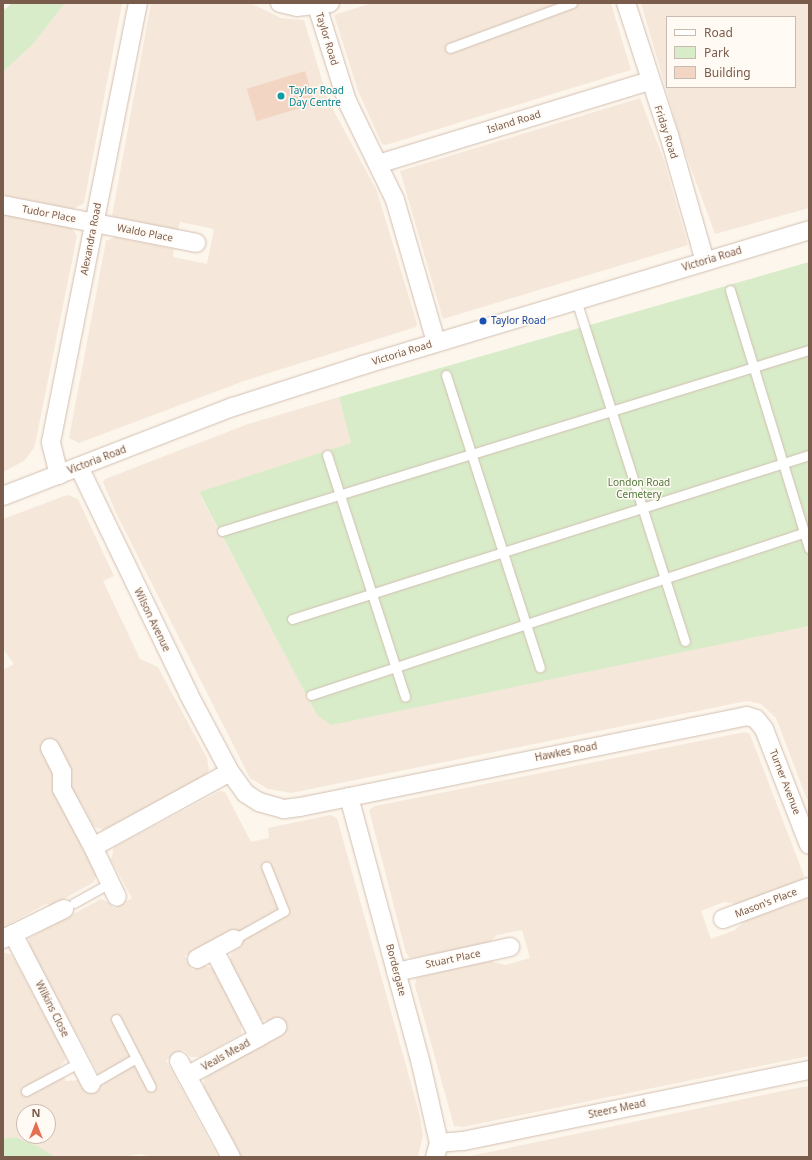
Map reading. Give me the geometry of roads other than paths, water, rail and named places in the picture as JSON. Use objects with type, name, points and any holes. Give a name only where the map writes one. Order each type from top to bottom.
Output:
[{"type":"street","name":"Alexandra Road","points":[[59,475],[51,442],[138,3]]},
{"type":"street","points":[[280,3],[297,7],[323,4]]},
{"type":"street","name":"Friday Road","points":[[626,3],[649,81],[669,135],[705,261]]},
{"type":"street","name":"Taylor Road","points":[[323,4],[347,100],[395,200],[436,342]]},
{"type":"street","name":"Island Road","points":[[378,164],[649,81]]},
{"type":"street","name":"Tudor Place","points":[[3,205],[94,223]]},
{"type":"street","name":"Waldo Place","points":[[94,223],[196,243]]},
{"type":"street","name":"Victoria Road","points":[[3,496],[232,407],[436,342],[809,230]]},
{"type":"street","name":"Wilson Avenue","points":[[79,467],[189,695],[230,772],[245,793],[272,807],[284,809],[350,797]]},
{"type":"street","name":"Hawkes Road","points":[[350,797],[740,717],[752,717],[761,723],[769,742]]},
{"type":"street","name":"Turner Avenue","points":[[769,742],[809,845]]},
{"type":"street","points":[[50,748],[62,772],[62,789],[93,847],[113,890]]},
{"type":"street","points":[[93,847],[230,772]]},
{"type":"street","name":"Bordergate","points":[[350,797],[396,972],[437,1150]]},
{"type":"street","name":"Mason's Place","points":[[723,919],[809,887]]},
{"type":"street","name":"Wilkins Close","points":[[69,906],[8,937],[80,1062],[91,1084]]},
{"type":"street","points":[[197,959],[234,939]]},
{"type":"street","name":"Stuart Place","points":[[396,972],[510,947]]},
{"type":"street","name":"Veals Mead","points":[[214,950],[259,1037],[183,1068],[231,1157]]},
{"type":"street","points":[[259,1037],[276,1027]]},
{"type":"street","name":"Steers Mead","points":[[437,1150],[463,1141],[809,1070]]},
{"type":"lane","points":[[450,48],[572,3]]},
{"type":"lane","points":[[730,290],[753,367],[807,532],[809,548]]},
{"type":"lane","points":[[576,300],[640,507],[685,641]]},
{"type":"lane","points":[[222,532],[809,350]]},
{"type":"lane","points":[[446,375],[540,667]]},
{"type":"lane","points":[[292,619],[809,454]]},
{"type":"lane","points":[[327,455],[405,697]]},
{"type":"lane","points":[[311,695],[395,666],[527,625],[807,532]]},
{"type":"lane","points":[[234,939],[284,911],[266,866]]},
{"type":"lane","points":[[69,906],[113,890]]},
{"type":"lane","points":[[116,1019],[151,1087]]},
{"type":"lane","points":[[91,1084],[136,1058]]},
{"type":"lane","points":[[26,1091],[80,1062]]},
{"type":"place","name":"Taylor Road Day Centre","points":[[281,96]]},
{"type":"place","name":"Taylor Road","points":[[483,321]]},
{"type":"park label","name":"London Road Cemetery","points":[[639,488]]}]
